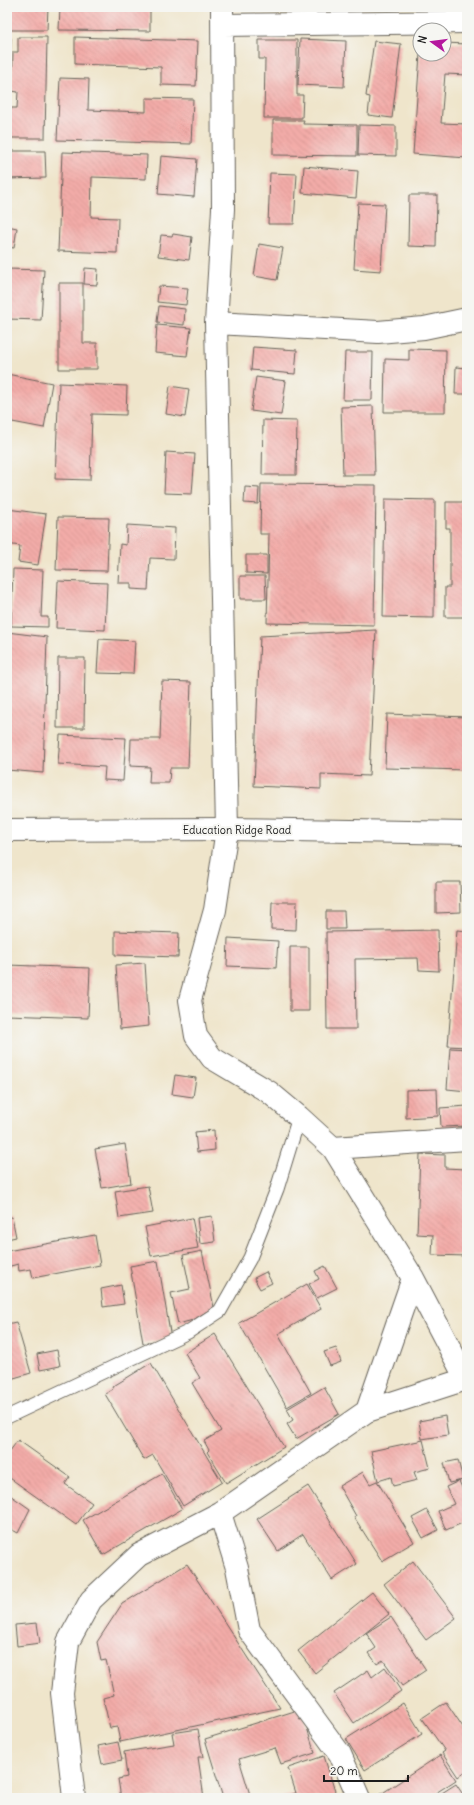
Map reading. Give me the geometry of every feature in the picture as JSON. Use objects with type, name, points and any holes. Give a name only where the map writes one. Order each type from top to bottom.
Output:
[{"type":"street","points":[[74,1798],[62,1693],[68,1642],[90,1600],[139,1555],[220,1513],[367,1411],[467,1380],[413,1278],[333,1148],[299,1117],[268,1092],[212,1058],[196,1036],[190,1000],[215,910],[227,829],[216,323],[223,209],[223,16],[467,22]]},
{"type":"street","points":[[216,323],[378,332],[424,328],[467,319]]},
{"type":"street","name":"Education Ridge Road","points":[[7,830],[227,829],[467,833]]},
{"type":"street","points":[[333,1148],[467,1139]]},
{"type":"street","points":[[367,1411],[413,1278]]},
{"type":"street","points":[[220,1513],[237,1568],[249,1630],[340,1754],[359,1798]]},
{"type":"lane","points":[[7,1417],[188,1332],[220,1311],[250,1258],[277,1189],[299,1117]]},
{"type":"building","points":[[7,7],[48,7],[47,30],[7,30]]},
{"type":"building","points":[[60,7],[150,7],[150,31],[59,30]]},
{"type":"building","points":[[18,37],[47,37],[45,138],[7,138],[7,108],[17,108],[18,92],[12,91],[13,52],[18,52]]},
{"type":"building","points":[[75,37],[198,41],[196,86],[161,85],[161,67],[75,64]]},
{"type":"building","points":[[7,38],[11,38],[10,66],[7,66]]},
{"type":"building","points":[[300,39],[346,41],[344,87],[298,85]]},
{"type":"building","points":[[259,40],[297,40],[297,95],[303,95],[302,118],[264,118],[265,59],[259,59]]},
{"type":"building","points":[[374,41],[401,44],[392,118],[368,115],[370,97],[366,96]]},
{"type":"building","points":[[452,43],[467,44],[467,75],[445,74],[441,123],[467,124],[467,158],[413,154],[419,62],[452,62]]},
{"type":"building","points":[[60,78],[89,79],[88,110],[146,112],[146,98],[193,99],[191,144],[57,140]]},
{"type":"building","points":[[273,120],[304,120],[303,124],[357,125],[357,156],[273,155]]},
{"type":"building","points":[[359,125],[396,126],[396,156],[358,155]]},
{"type":"building","points":[[7,151],[45,151],[46,178],[7,179]]},
{"type":"building","points":[[62,152],[147,155],[146,179],[92,177],[91,217],[118,218],[117,253],[58,251]]},
{"type":"building","points":[[161,156],[197,159],[194,197],[158,194]]},
{"type":"building","points":[[304,166],[358,171],[356,198],[302,193]]},
{"type":"building","points":[[270,173],[297,174],[294,224],[268,224]]},
{"type":"building","points":[[409,195],[437,195],[436,247],[408,246]]},
{"type":"building","points":[[358,203],[385,204],[381,271],[354,269]]},
{"type":"building","points":[[7,226],[17,228],[14,248],[7,247]]},
{"type":"building","points":[[173,234],[192,237],[189,260],[158,256],[161,235],[172,236]]},
{"type":"building","points":[[259,244],[283,248],[277,280],[254,276]]},
{"type":"building","points":[[85,268],[98,269],[97,285],[84,284]]},
{"type":"building","points":[[7,269],[44,270],[41,320],[7,319]]},
{"type":"building","points":[[59,283],[83,283],[83,343],[97,343],[97,369],[59,369]]},
{"type":"building","points":[[159,286],[188,288],[186,305],[157,302]]},
{"type":"building","points":[[159,306],[185,309],[184,325],[157,322]]},
{"type":"building","points":[[157,325],[191,328],[187,356],[155,353]]},
{"type":"building","points":[[253,347],[297,350],[295,374],[251,370]]},
{"type":"building","points":[[409,349],[446,350],[445,412],[384,412],[385,359],[409,360]]},
{"type":"building","points":[[345,352],[373,352],[372,400],[343,400]]},
{"type":"building","points":[[456,367],[467,368],[467,394],[455,394]]},
{"type":"building","points":[[7,374],[52,383],[44,428],[7,421]]},
{"type":"building","points":[[256,377],[286,381],[281,415],[251,411]]},
{"type":"building","points":[[59,383],[127,386],[126,415],[92,414],[90,480],[55,479]]},
{"type":"building","points":[[170,386],[189,389],[185,417],[166,414]]},
{"type":"building","points":[[373,406],[375,475],[343,475],[341,407]]},
{"type":"building","points":[[263,420],[297,421],[296,475],[262,475]]},
{"type":"building","points":[[166,452],[195,454],[192,494],[164,493]]},
{"type":"building","points":[[261,484],[376,485],[374,625],[267,623],[269,534],[260,534]]},
{"type":"building","points":[[245,487],[259,488],[258,504],[244,503]]},
{"type":"building","points":[[385,499],[435,500],[434,618],[383,617]]},
{"type":"building","points":[[446,502],[467,502],[467,617],[445,617],[445,587],[450,587],[450,528],[446,528]]},
{"type":"building","points":[[7,509],[46,514],[38,565],[18,562],[20,546],[7,544]]},
{"type":"building","points":[[58,517],[109,518],[107,571],[56,570]]},
{"type":"building","points":[[127,525],[175,528],[174,559],[150,558],[148,590],[131,589],[131,583],[118,583],[120,544],[126,545]]},
{"type":"building","points":[[246,555],[267,555],[267,574],[246,573]]},
{"type":"building","points":[[13,569],[43,570],[41,617],[48,617],[48,627],[11,626]]},
{"type":"building","points":[[240,576],[265,576],[266,599],[240,599]]},
{"type":"building","points":[[58,581],[107,583],[105,630],[56,628]]},
{"type":"building","points":[[376,630],[369,776],[321,774],[321,789],[254,786],[260,636]]},
{"type":"building","points":[[7,632],[47,637],[43,773],[7,770]]},
{"type":"building","points":[[99,639],[135,641],[133,674],[97,673]]},
{"type":"building","points":[[58,658],[85,658],[84,728],[57,728]]},
{"type":"building","points":[[162,681],[191,682],[188,768],[170,768],[169,783],[149,783],[150,767],[130,766],[131,739],[160,739]]},
{"type":"building","points":[[387,714],[467,717],[467,770],[385,768]]},
{"type":"building","points":[[60,735],[126,738],[123,781],[104,780],[105,767],[58,764]]},
{"type":"building","points":[[436,882],[460,882],[461,912],[436,913]]},
{"type":"building","points":[[272,902],[297,902],[296,930],[271,929]]},
{"type":"building","points":[[326,911],[344,911],[345,929],[326,929]]},
{"type":"building","points":[[438,930],[439,971],[419,970],[418,958],[355,959],[356,1029],[327,1029],[326,932]]},
{"type":"building","points":[[457,930],[467,931],[467,1047],[448,1046]]},
{"type":"building","points":[[115,931],[179,933],[178,957],[115,955]]},
{"type":"building","points":[[228,938],[278,941],[276,968],[227,966]]},
{"type":"building","points":[[290,947],[309,947],[309,1011],[290,1011]]},
{"type":"building","points":[[145,963],[149,1026],[120,1029],[116,965]]},
{"type":"building","points":[[7,965],[90,968],[88,1018],[7,1015]]},
{"type":"building","points":[[450,1048],[467,1049],[467,1091],[447,1089]]},
{"type":"building","points":[[175,1075],[196,1078],[193,1097],[172,1094]]},
{"type":"building","points":[[437,1089],[438,1116],[406,1118],[406,1090]]},
{"type":"building","points":[[467,1106],[467,1126],[441,1127],[440,1108]]},
{"type":"building","points":[[214,1130],[215,1150],[197,1152],[195,1132]]},
{"type":"building","points":[[125,1144],[131,1183],[102,1188],[95,1149]]},
{"type":"building","points":[[420,1154],[445,1155],[445,1168],[465,1169],[467,1163],[467,1256],[432,1255],[433,1235],[417,1234]]},
{"type":"building","points":[[148,1186],[153,1213],[119,1218],[115,1191]]},
{"type":"building","points":[[212,1216],[215,1242],[200,1244],[197,1218]]},
{"type":"building","points":[[12,1217],[16,1237],[7,1239],[7,1218]]},
{"type":"building","points":[[192,1218],[198,1248],[151,1256],[145,1227]]},
{"type":"building","points":[[95,1235],[100,1265],[33,1278],[31,1269],[19,1271],[18,1264],[7,1267],[7,1251]]},
{"type":"building","points":[[202,1251],[214,1307],[193,1320],[178,1324],[171,1293],[190,1289],[183,1255]]},
{"type":"building","points":[[158,1261],[171,1338],[143,1343],[130,1266]]},
{"type":"building","points":[[325,1266],[337,1288],[317,1298],[309,1284],[319,1279],[315,1271]]},
{"type":"building","points":[[266,1272],[272,1283],[260,1289],[254,1278]]},
{"type":"building","points":[[307,1284],[321,1309],[278,1334],[311,1393],[287,1407],[239,1323]]},
{"type":"building","points":[[121,1285],[124,1304],[103,1307],[101,1289]]},
{"type":"building","points":[[16,1322],[31,1373],[7,1380],[7,1324]]},
{"type":"building","points":[[215,1334],[284,1447],[226,1483],[207,1452],[209,1450],[204,1441],[221,1431],[192,1383],[200,1378],[185,1353]]},
{"type":"building","points":[[336,1348],[341,1362],[330,1366],[324,1352]]},
{"type":"building","points":[[57,1350],[60,1366],[40,1370],[37,1354]]},
{"type":"building","points":[[151,1363],[222,1482],[183,1506],[153,1455],[144,1460],[105,1394],[113,1389],[112,1387]]},
{"type":"building","points":[[324,1387],[339,1414],[296,1439],[287,1424],[293,1420],[287,1409]]},
{"type":"building","points":[[445,1416],[448,1435],[422,1439],[419,1421]]},
{"type":"building","points":[[18,1440],[70,1477],[65,1484],[92,1503],[76,1525],[7,1476],[7,1455]]},
{"type":"building","points":[[423,1440],[430,1468],[414,1472],[417,1480],[393,1486],[391,1477],[378,1481],[371,1451]]},
{"type":"building","points":[[458,1460],[463,1480],[449,1483],[444,1463]]},
{"type":"building","points":[[363,1472],[370,1484],[377,1481],[414,1542],[382,1561],[354,1517],[356,1516],[339,1486]]},
{"type":"building","points":[[162,1474],[182,1509],[103,1555],[83,1520]]},
{"type":"building","points":[[459,1481],[467,1499],[467,1521],[446,1530],[438,1511],[454,1504],[446,1487]]},
{"type":"building","points":[[308,1486],[357,1564],[332,1580],[303,1534],[278,1551],[257,1519]]},
{"type":"building","points":[[7,1493],[30,1509],[18,1533],[7,1527]]},
{"type":"building","points":[[427,1510],[438,1530],[423,1538],[412,1518]]},
{"type":"building","points":[[413,1561],[456,1618],[426,1640],[384,1584]]},
{"type":"building","points":[[187,1564],[280,1708],[120,1742],[117,1727],[110,1728],[103,1698],[114,1695],[106,1660],[101,1661],[97,1642],[122,1604]]},
{"type":"building","points":[[372,1592],[389,1614],[315,1673],[298,1651]]},
{"type":"building","points":[[391,1617],[426,1670],[402,1686],[383,1660],[377,1664],[369,1653],[376,1648],[366,1633]]},
{"type":"building","points":[[37,1623],[40,1643],[17,1646],[15,1625]]},
{"type":"building","points":[[385,1667],[401,1691],[354,1723],[334,1693],[368,1670],[372,1677]]},
{"type":"building","points":[[446,1702],[467,1733],[467,1770],[458,1777],[442,1753],[445,1751],[422,1718]]},
{"type":"building","points":[[403,1703],[422,1734],[365,1770],[346,1739]]},
{"type":"building","points":[[301,1709],[315,1753],[281,1764],[275,1748],[239,1759],[251,1798],[223,1798],[205,1739]]},
{"type":"building","points":[[198,1729],[203,1757],[198,1757],[204,1798],[121,1798],[118,1779],[127,1777],[124,1752],[174,1744],[172,1733]]},
{"type":"building","points":[[118,1742],[122,1760],[102,1764],[98,1746]]},
{"type":"building","points":[[440,1755],[456,1780],[428,1798],[383,1798],[381,1794]]},
{"type":"building","points":[[324,1756],[337,1798],[280,1798],[296,1793],[288,1768]]},
{"type":"building","points":[[456,1784],[464,1796],[460,1798],[434,1798]]}]
